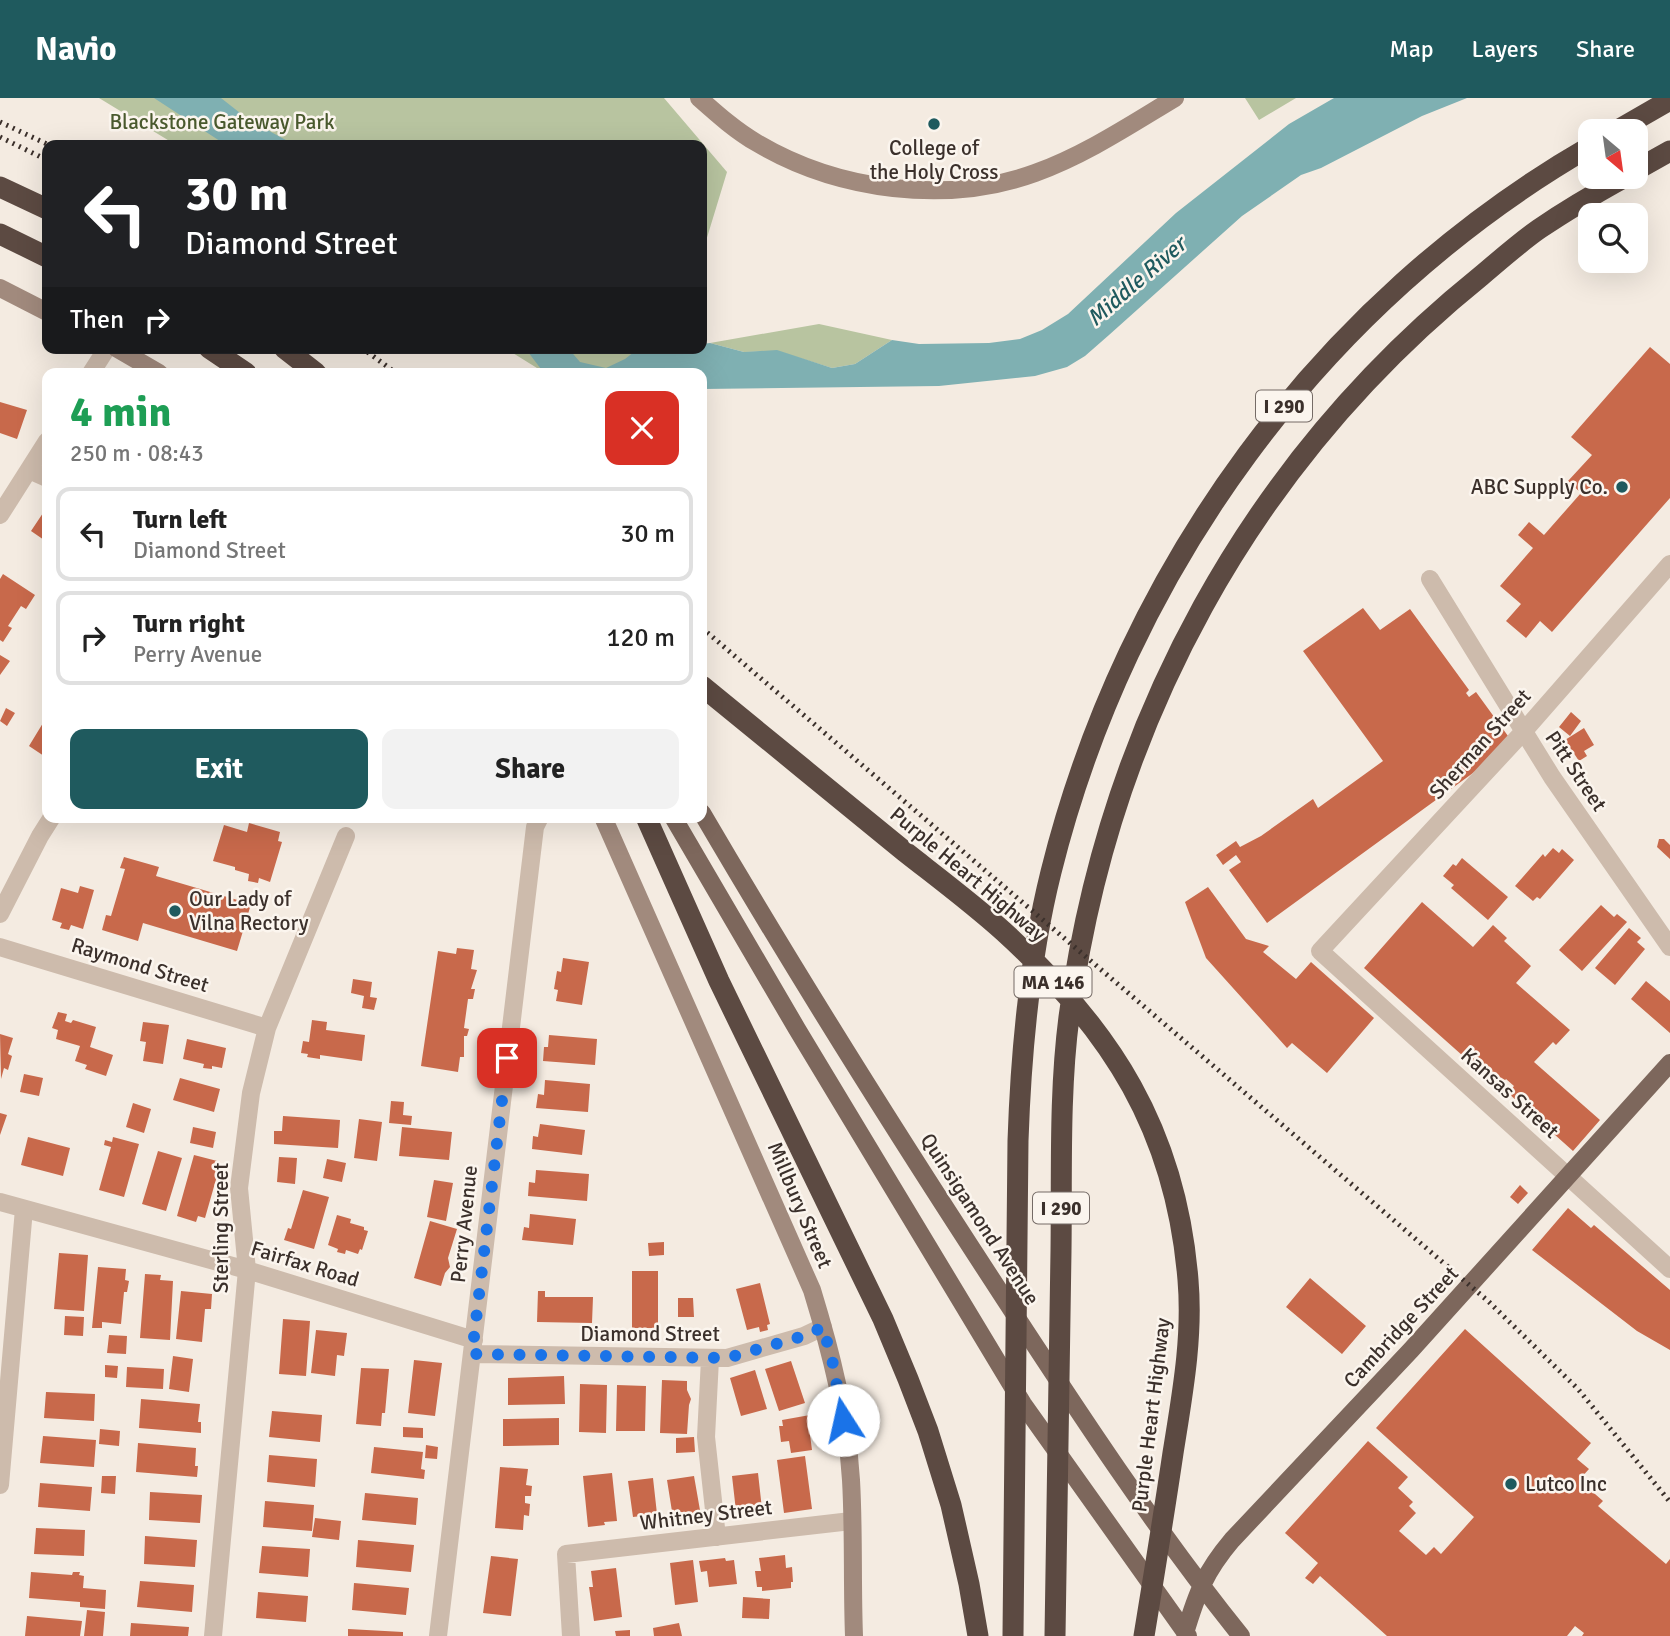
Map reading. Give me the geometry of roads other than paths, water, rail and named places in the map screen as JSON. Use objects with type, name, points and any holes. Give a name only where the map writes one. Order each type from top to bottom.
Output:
[{"type":"highway","points":[[1637,119],[1670,100]]},
{"type":"highway","points":[[1648,163],[1670,151]]},
{"type":"highway","name":"I 290","points":[[1013,1636],[1021,1068],[1039,929],[1051,871],[1087,757],[1120,671],[1160,589],[1215,499],[1285,404],[1366,318],[1444,246],[1543,174],[1578,154]]},
{"type":"highway","points":[[0,187],[42,207]]},
{"type":"highway","name":"I 290","points":[[1055,1636],[1062,1165],[1068,1022],[1079,954],[1102,849],[1148,719],[1203,604],[1236,549],[1270,499],[1336,415],[1402,344],[1436,312],[1538,230],[1605,189]]},
{"type":"highway","points":[[0,234],[42,255]]},
{"type":"highway","points":[[218,354],[239,368]]},
{"type":"highway","points":[[292,354],[310,368]]},
{"type":"highway","name":"Purple Heart Highway","points":[[707,690],[1003,931],[1053,981],[1101,1037],[1140,1098],[1156,1133],[1175,1192],[1181,1221],[1188,1282],[1189,1341],[1144,1636]]},
{"type":"highway","points":[[649,823],[719,981],[883,1319],[928,1431],[951,1505],[978,1636]]},
{"type":"main road","points":[[699,98],[759,144],[816,170],[877,185],[944,190],[1011,180],[1052,166],[1095,145],[1175,98]]},
{"type":"main road","points":[[0,288],[42,309]]},
{"type":"main road","points":[[126,354],[150,368]]},
{"type":"main road","name":"Quinsigamond Avenue","points":[[707,821],[934,1191],[1070,1397],[1201,1584],[1241,1636]]},
{"type":"main road","name":"Millbury Street","points":[[606,823],[812,1290],[833,1364],[847,1440],[854,1636]]},
{"type":"main road","points":[[677,823],[1016,1393],[1186,1635]]},
{"type":"main road","name":"Cambridge Street","points":[[1186,1635],[1201,1584],[1232,1540],[1569,1178],[1670,1063]]},
{"type":"street","points":[[0,515],[42,449]]},
{"type":"street","points":[[29,470],[42,476]]},
{"type":"street","name":"Sherman Street","points":[[1320,951],[1666,576]]},
{"type":"street","name":"Pitt Street","points":[[1430,579],[1523,732],[1670,947]]},
{"type":"street","points":[[0,914],[48,823]]},
{"type":"street","name":"Perry Avenue","points":[[438,1636],[538,823]]},
{"type":"street","name":"Sterling Street","points":[[213,1636],[247,1270],[240,1188],[251,1093],[267,1028],[346,836]]},
{"type":"street","name":"Raymond Street","points":[[0,947],[267,1028]]},
{"type":"street","name":"Kansas Street","points":[[1320,951],[1670,1269]]},
{"type":"street","name":"Fairfax Road","points":[[0,1202],[247,1270],[473,1347]]},
{"type":"street","points":[[0,1485],[24,1209]]},
{"type":"street","name":"Diamond Street","points":[[473,1347],[710,1359],[727,1358],[804,1336],[823,1327]]},
{"type":"street","points":[[710,1359],[706,1437],[717,1537]]},
{"type":"street","name":"Whitney Street","points":[[571,1636],[566,1554],[851,1521]]},
{"type":"water","points":[[154,98],[221,98],[249,120],[286,140],[218,140]]},
{"type":"water","name":"Middle River","points":[[1334,98],[1467,98],[1422,116],[1321,168],[1301,175],[1242,216],[1085,356],[1067,367],[1035,376],[939,386],[707,389],[707,368],[606,368],[631,354],[707,354],[707,343],[710,343],[744,352],[777,350],[832,368],[855,364],[892,340],[919,344],[989,343],[1020,339],[1042,330],[1068,314],[1176,213],[1289,124]]},
{"type":"water","points":[[530,354],[573,354],[580,362],[606,368],[540,368]]},
{"type":"railway","points":[[0,122],[42,142]]},
{"type":"railway","points":[[0,137],[42,158]]},
{"type":"railway","points":[[370,354],[389,368]]},
{"type":"railway","points":[[707,632],[1488,1301],[1578,1389],[1670,1502]]},
{"type":"place","name":"College of the Holy Cross","points":[[934,124]]},
{"type":"place","name":"ABC Supply Co.","points":[[1622,487]]},
{"type":"place","name":"Our Lady of Vilna Rectory","points":[[175,911]]},
{"type":"place","name":"Lutco Inc","points":[[1511,1484]]},
{"type":"park label","name":"Blackstone Gateway Park","points":[[222,122]]}]
